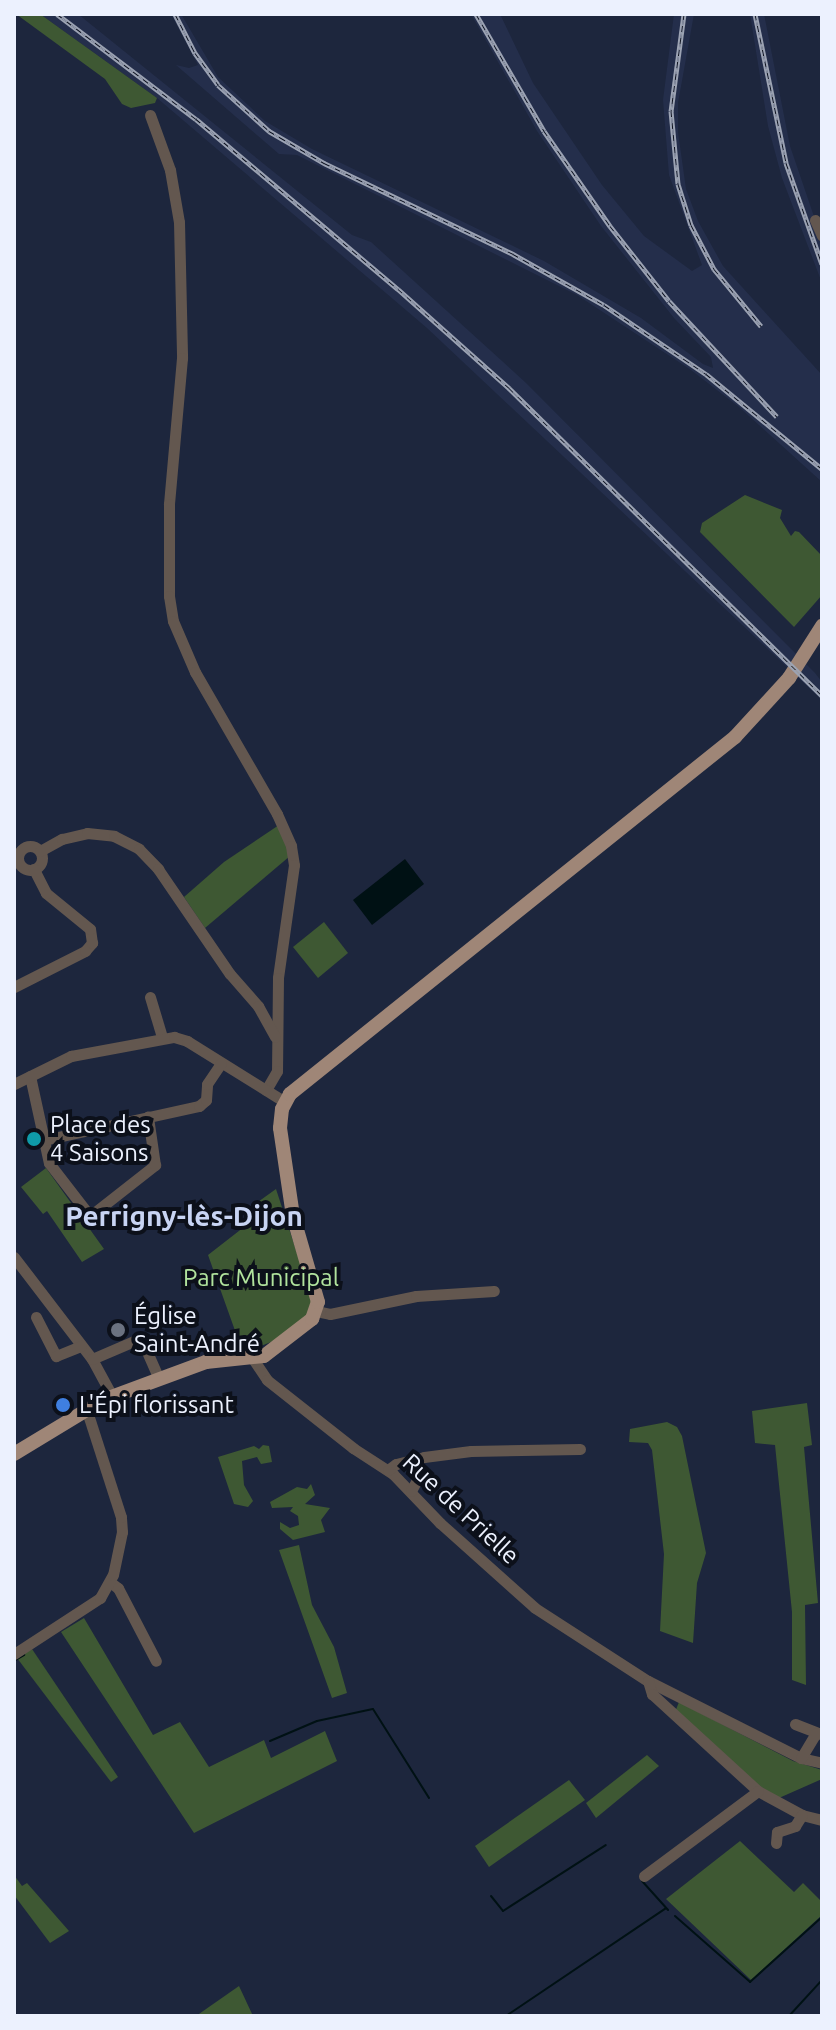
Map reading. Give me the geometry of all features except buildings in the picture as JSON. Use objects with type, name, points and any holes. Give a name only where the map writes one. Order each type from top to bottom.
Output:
[{"type":"main road","points":[[14,1454],[86,1408],[112,1396],[206,1362],[253,1359],[287,1340],[316,1311],[317,1293],[291,1207],[280,1128],[285,1102],[333,1057],[721,749],[789,678],[813,648],[822,626]]},
{"type":"street","points":[[150,115],[170,170],[179,222],[182,358],[169,504],[170,601],[187,656],[277,814],[291,846],[294,865],[278,978],[277,1071],[266,1090]]},
{"type":"street","points":[[815,220],[822,236]]},
{"type":"street","points":[[40,851],[62,839],[87,833],[114,836],[139,849],[158,869],[230,974],[258,1006],[277,1042]]},
{"type":"street","points":[[14,987],[85,951],[92,943],[90,929],[46,893],[34,869],[17,859],[29,846],[40,851]]},
{"type":"street","points":[[34,869],[41,861],[40,851]]},
{"type":"street","points":[[150,997],[162,1037]]},
{"type":"street","points":[[14,1084],[71,1056],[162,1037],[180,1038],[285,1102]]},
{"type":"street","points":[[44,1140],[204,1104],[207,1084],[221,1063]]},
{"type":"street","points":[[30,1076],[51,1167],[85,1213],[93,1216],[155,1165],[148,1117]]},
{"type":"street","points":[[14,1257],[92,1359],[112,1396]]},
{"type":"street","points":[[316,1311],[330,1314],[416,1296],[494,1291]]},
{"type":"street","points":[[36,1317],[56,1356],[81,1346]]},
{"type":"street","points":[[92,1359],[141,1338],[159,1379]]},
{"type":"street","name":"Rue de Prielle","points":[[253,1359],[267,1380],[353,1448],[388,1470],[440,1523],[535,1608],[648,1681]]},
{"type":"street","points":[[14,1654],[100,1598],[110,1582],[122,1532],[121,1517],[86,1408]]},
{"type":"street","points":[[388,1470],[412,1460],[471,1451],[580,1449]]},
{"type":"street","points":[[411,1491],[418,1478],[412,1460]]},
{"type":"street","points":[[110,1582],[118,1588],[156,1661]]},
{"type":"street","points":[[648,1681],[801,1758],[822,1763]]},
{"type":"street","points":[[648,1681],[652,1694],[758,1791],[802,1815],[822,1820]]},
{"type":"street","points":[[795,1724],[819,1734],[801,1758]]},
{"type":"street","points":[[644,1876],[758,1791]]},
{"type":"street","points":[[776,1843],[777,1832],[795,1826],[802,1815]]},
{"type":"shaded area","points":[[40,14],[78,14],[352,235],[371,242],[525,382],[815,673],[822,682],[822,700],[427,328],[157,98]]},
{"type":"shaded area","points":[[171,14],[181,14],[218,77],[265,121],[312,149],[544,261],[641,318],[703,364],[713,368],[711,357],[674,318],[601,226],[537,131],[471,14],[500,14],[533,83],[602,185],[644,236],[692,271],[702,265],[669,175],[663,100],[674,14],[694,14],[678,103],[678,132],[686,189],[698,221],[723,266],[822,375],[822,482],[739,407],[691,370],[577,295],[297,155],[279,154],[176,65],[189,68],[198,65]]},
{"type":"shaded area","points":[[750,14],[764,14],[790,146],[822,240],[822,283],[782,178],[768,126]]},
{"type":"shaded area","points":[[405,859],[424,884],[372,925],[353,900]]},
{"type":"green space","points":[[16,14],[40,14],[157,98],[155,103],[131,108],[122,104],[105,79]]},
{"type":"green space","points":[[745,495],[782,510],[780,518],[791,536],[795,531],[799,532],[822,556],[822,595],[794,627],[700,532],[702,523]]},
{"type":"green space","points":[[279,825],[290,856],[205,928],[184,897],[224,862]]},
{"type":"green space","points":[[324,922],[348,953],[318,978],[293,947]]},
{"type":"green space","points":[[46,1168],[104,1249],[82,1262],[47,1211],[43,1214],[21,1187]]},
{"type":"green space","name":"Parc Municipal","points":[[276,1189],[313,1302],[306,1319],[286,1336],[243,1353],[208,1255],[253,1220],[248,1209]]},
{"type":"green space","points":[[807,1403],[812,1445],[804,1447],[818,1603],[805,1605],[806,1685],[792,1680],[792,1612],[775,1445],[755,1443],[752,1411]]},
{"type":"green space","points":[[667,1422],[677,1427],[682,1436],[706,1553],[697,1583],[693,1643],[660,1631],[664,1554],[652,1450],[648,1443],[629,1442],[630,1429]]},
{"type":"green space","points":[[263,1445],[269,1446],[272,1462],[261,1464],[257,1457],[242,1461],[244,1485],[253,1501],[248,1507],[234,1504],[218,1457],[254,1446],[259,1449]]},
{"type":"green space","points":[[311,1484],[315,1495],[305,1504],[330,1508],[321,1520],[325,1532],[293,1540],[280,1529],[280,1522],[290,1528],[299,1525],[298,1516],[290,1511],[293,1507],[272,1508],[270,1502],[297,1487],[307,1489]]},
{"type":"green space","points":[[299,1545],[312,1605],[334,1647],[347,1693],[332,1698],[279,1550]]},
{"type":"green space","points":[[84,1618],[153,1735],[180,1722],[209,1767],[264,1740],[271,1758],[325,1731],[337,1761],[194,1833],[61,1632]]},
{"type":"green space","points":[[32,1649],[118,1777],[111,1782],[17,1658]]},
{"type":"green space","points":[[679,1702],[793,1761],[822,1770],[822,1779],[779,1798],[766,1792],[675,1712]]},
{"type":"green space","points":[[647,1755],[659,1766],[596,1818],[586,1803]]},
{"type":"green space","points":[[569,1780],[585,1800],[489,1867],[475,1846]]},
{"type":"green space","points":[[740,1841],[794,1892],[803,1883],[822,1902],[822,1915],[751,1980],[666,1899]]},
{"type":"green space","points":[[14,1875],[22,1886],[27,1883],[69,1931],[50,1943],[14,1895]]},
{"type":"green space","points":[[239,1986],[253,2016],[196,2016]]},
{"type":"waterway","points":[[14,1661],[24,1655]]},
{"type":"waterway","points":[[270,1741],[317,1721],[373,1709],[429,1798]]},
{"type":"waterway","points":[[491,1896],[503,1911],[606,1845]]},
{"type":"waterway","points":[[642,1881],[668,1910]]},
{"type":"waterway","points":[[506,2016],[666,1908]]},
{"type":"waterway","points":[[675,1916],[750,1982],[822,1917]]},
{"type":"waterway","points":[[789,2016],[822,1980]]},
{"type":"railway","points":[[57,14],[196,119],[398,289],[509,388],[822,696]]},
{"type":"railway","points":[[175,14],[195,53],[218,85],[269,131],[324,163],[513,254],[604,305],[706,374],[822,469]]},
{"type":"railway","points":[[476,14],[544,131],[610,226],[669,301],[777,417]]},
{"type":"railway","points":[[684,14],[671,111],[678,184],[691,225],[714,269],[761,326]]},
{"type":"railway","points":[[755,14],[786,163],[822,264]]},
{"type":"place","name":"Place des 4 Saisons","points":[[34,1139]]},
{"type":"place","name":"Église Saint-André","points":[[118,1330]]},
{"type":"place","name":"L'Épi florissant","points":[[63,1405]]},
{"type":"district","name":"Perrigny-lès-Dijon","points":[[184,1216]]}]
